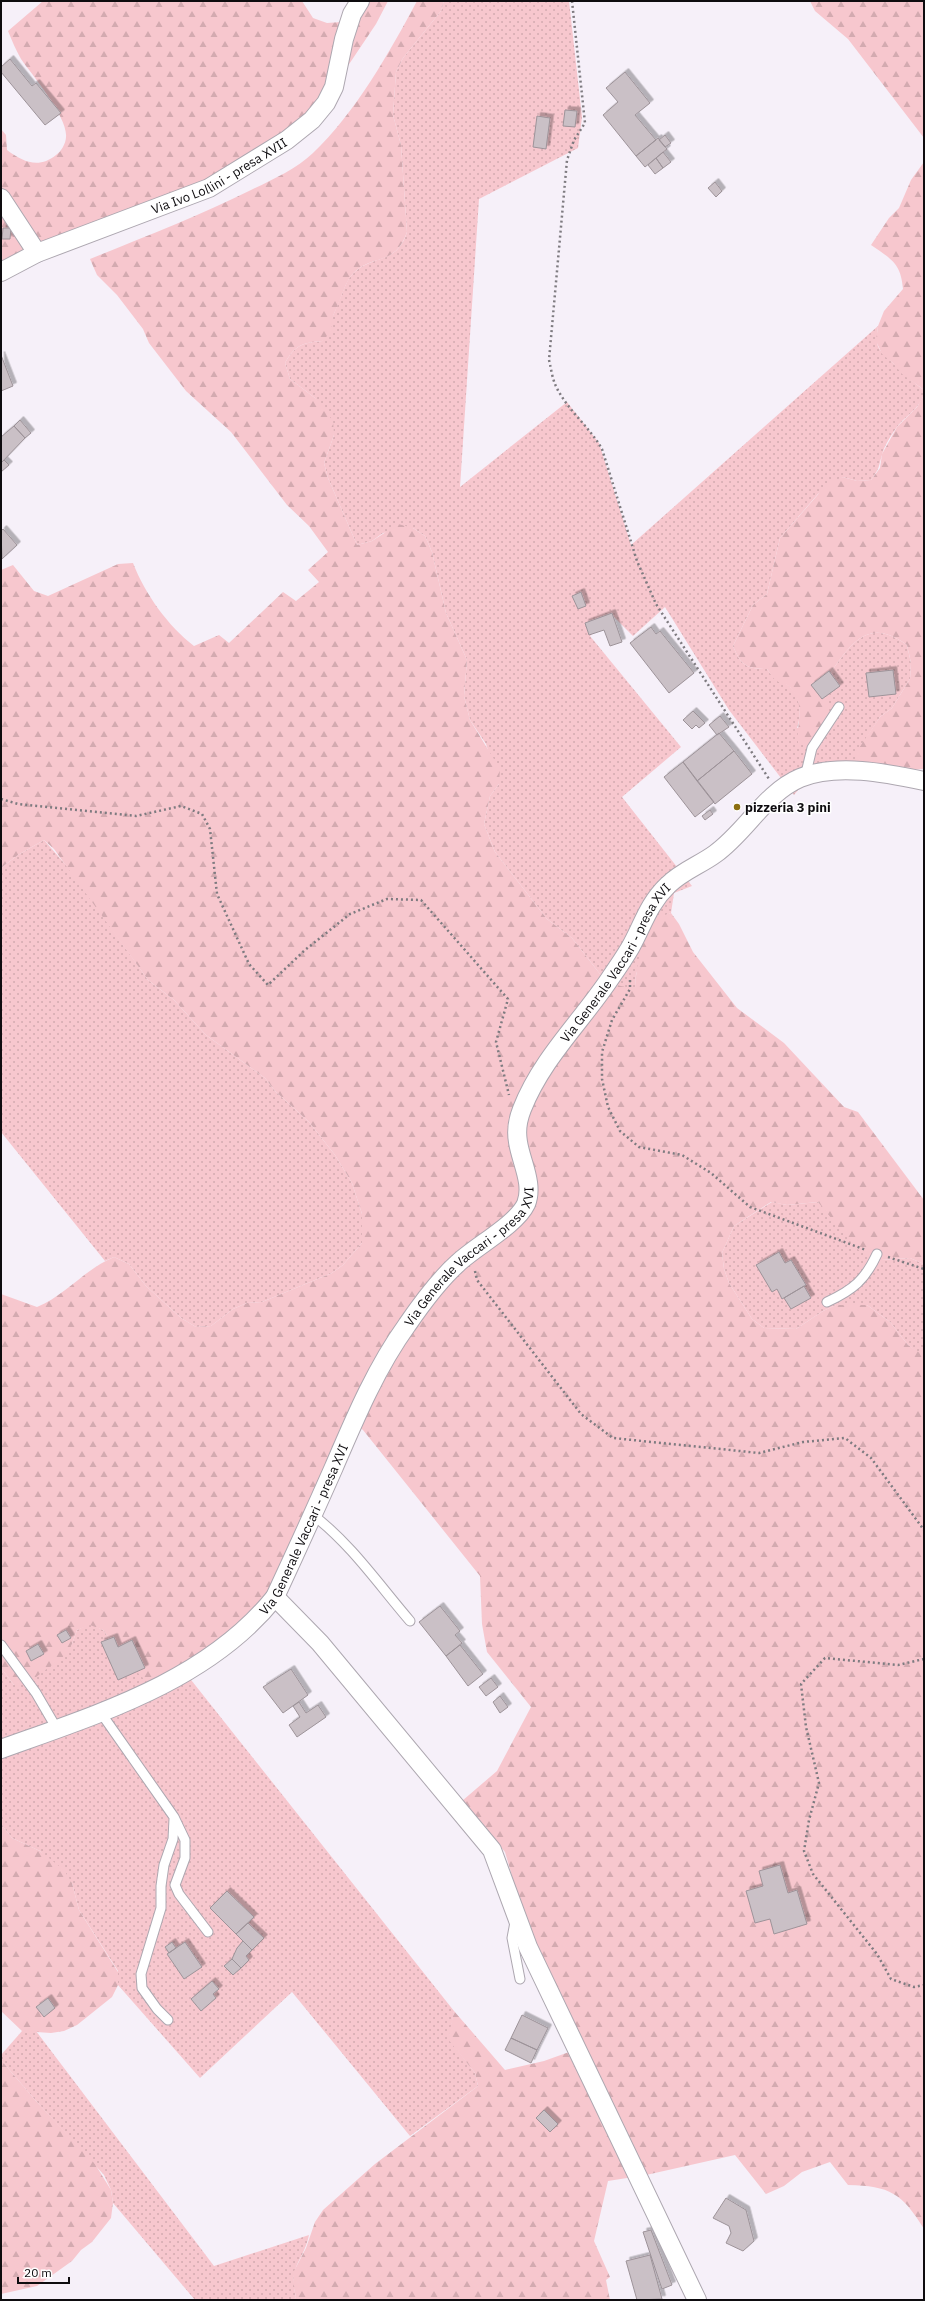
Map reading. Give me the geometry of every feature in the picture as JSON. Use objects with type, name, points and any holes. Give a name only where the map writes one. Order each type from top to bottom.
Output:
[{"type":"street","name":"Via Ivo Lollini - presa XVII","points":[[1,272],[37,253],[209,188],[287,140],[312,120],[326,103],[334,87],[344,39],[352,14],[360,1]]},
{"type":"street","points":[[1,198],[37,253]]},
{"type":"street","name":"Via Generale Vaccari - presa XVI","points":[[1,1749],[57,1729],[143,1695],[220,1649],[262,1614],[275,1597],[355,1420],[390,1350],[431,1292],[470,1252],[514,1221],[526,1202],[528,1185],[525,1164],[518,1144],[517,1128],[522,1109],[548,1059],[584,1014],[623,960],[647,911],[668,885],[688,869],[714,854],[735,837],[778,792],[805,777],[852,771],[899,776],[924,781]]},
{"type":"street","points":[[275,1597],[320,1643],[492,1850],[516,1916],[563,2020],[697,2300]]},
{"type":"lane","points":[[805,777],[812,748],[839,707]]},
{"type":"lane","points":[[827,1302],[849,1292],[869,1272],[877,1254]]},
{"type":"lane","points":[[313,1514],[329,1527],[410,1621]]},
{"type":"lane","points":[[1,1645],[36,1693],[57,1729]]},
{"type":"lane","points":[[100,1712],[174,1817],[185,1840],[185,1858],[175,1885],[179,1894],[208,1932]]},
{"type":"lane","points":[[168,2020],[157,2009],[142,1988],[142,1974],[161,1908],[161,1886],[164,1865],[173,1839],[174,1817]]},
{"type":"lane","points":[[516,1916],[512,1938],[520,1979]]},
{"type":"path","points":[[572,1],[586,123],[574,140],[567,160],[549,360],[555,384],[562,397],[594,434],[602,449],[637,561],[656,604],[754,758],[778,792]]},
{"type":"path","points":[[1,799],[18,804],[136,816],[181,806],[202,814],[210,830],[217,894],[249,964],[268,985],[305,950],[350,914],[387,899],[421,900],[508,999],[496,1042],[510,1099]]},
{"type":"path","points":[[623,960],[631,975],[630,989],[612,1020],[602,1052],[602,1079],[608,1107],[620,1131],[639,1146],[682,1155],[711,1173],[750,1207],[842,1243],[924,1269]]},
{"type":"path","points":[[470,1252],[477,1280],[530,1350],[581,1414],[613,1438],[759,1453],[803,1442],[845,1438],[871,1458],[924,1530]]},
{"type":"path","points":[[924,1659],[898,1665],[825,1658],[801,1684],[806,1727],[819,1784],[809,1820],[804,1851],[806,1857],[813,1874],[877,1954],[891,1979],[914,1987],[924,1985]]},
{"type":"green space","points":[[43,1],[302,1],[313,18],[327,23],[341,22],[368,1],[388,1],[376,24],[315,115],[259,158],[1,266],[1,129],[6,135],[7,150],[25,161],[37,163],[50,159],[58,154],[66,139],[65,129],[56,108],[21,59],[8,31]]},
{"type":"green space","points":[[417,1],[444,1],[441,11],[403,58],[396,72],[393,115],[401,145],[407,232],[396,251],[389,256],[366,264],[351,276],[333,316],[332,331],[322,341],[300,346],[292,352],[285,363],[290,379],[315,398],[333,421],[334,435],[324,463],[328,478],[357,545],[372,541],[398,524],[413,528],[425,536],[432,552],[446,613],[467,660],[464,696],[470,720],[500,769],[499,784],[490,796],[484,824],[495,852],[547,919],[572,938],[607,983],[635,989],[640,952],[647,933],[656,919],[671,913],[679,924],[693,952],[737,1008],[784,1043],[844,1107],[858,1112],[924,1200],[924,1264],[910,1258],[881,1260],[867,1256],[855,1247],[818,1202],[787,1205],[771,1202],[734,1226],[722,1253],[724,1269],[729,1283],[752,1319],[764,1328],[796,1329],[823,1311],[836,1305],[867,1305],[890,1322],[908,1345],[920,1353],[924,1351],[924,2229],[909,2207],[894,2194],[874,2187],[848,2185],[830,2162],[802,2172],[784,2186],[766,2194],[735,2155],[646,2175],[608,2181],[594,2241],[610,2277],[606,2280],[610,2300],[294,2300],[296,2297],[293,2284],[294,2271],[306,2248],[315,2222],[323,2210],[375,2164],[478,2086],[475,2073],[448,2039],[454,2011],[505,2070],[544,2061],[583,2047],[526,1924],[505,1852],[462,1801],[497,1771],[531,1707],[487,1652],[482,1624],[480,1576],[363,1430],[348,1419],[268,1599],[229,1637],[149,1684],[128,1663],[103,1630],[90,1625],[77,1630],[72,1644],[64,1656],[28,1683],[14,1685],[1,1668],[1,1294],[37,1307],[57,1296],[94,1268],[114,1257],[129,1264],[146,1286],[181,1318],[196,1327],[211,1326],[233,1309],[247,1303],[262,1302],[332,1273],[343,1265],[362,1243],[362,1214],[352,1183],[335,1155],[309,1122],[275,1091],[265,1078],[206,1035],[174,1000],[148,980],[54,849],[44,840],[18,855],[1,868],[1,570],[13,565],[34,591],[48,596],[118,564],[133,563],[138,575],[158,609],[175,629],[194,646],[219,635],[229,643],[283,592],[296,601],[319,582],[308,570],[328,552],[309,526],[287,505],[231,432],[186,391],[149,343],[143,329],[117,295],[97,275],[90,259],[212,209],[284,174],[306,159],[328,138],[357,101],[396,40]]},
{"type":"green space","points":[[444,1],[569,1],[582,117],[578,148],[479,199],[460,487],[567,402],[599,443],[631,545],[878,326],[877,344],[881,351],[924,390],[918,406],[900,423],[888,440],[877,470],[871,480],[857,481],[843,477],[818,494],[780,538],[767,594],[753,605],[733,646],[739,658],[745,665],[754,668],[767,669],[775,678],[793,690],[798,700],[800,712],[797,728],[829,716],[826,693],[829,678],[832,671],[848,649],[863,636],[879,633],[887,634],[897,638],[907,645],[911,663],[910,679],[892,708],[880,717],[856,754],[864,766],[808,778],[794,795],[729,710],[665,607],[633,636],[612,615],[590,636],[681,747],[622,797],[692,886],[674,893],[671,913],[657,919],[636,974],[635,990],[607,983],[572,938],[547,919],[495,852],[484,824],[490,796],[499,784],[486,744],[470,720],[464,696],[467,660],[446,613],[432,552],[425,536],[413,528],[383,533],[372,541],[357,545],[328,478],[324,463],[334,435],[315,398],[290,379],[285,363],[292,352],[300,346],[322,341],[351,276],[366,264],[389,255],[396,250],[402,243],[407,232],[401,145],[393,115],[396,72],[403,58],[441,11]]},
{"type":"green space","points":[[810,1],[924,1],[924,138],[848,39],[815,11]]},
{"type":"green space","points":[[924,162],[924,390],[902,374],[893,363],[882,354],[876,341],[878,326],[884,311],[903,289],[900,273],[894,262],[871,245],[889,218],[899,208],[911,180]]},
{"type":"green space","points":[[924,395],[924,769],[894,771],[864,766],[855,754],[880,717],[892,708],[910,679],[911,663],[907,645],[897,638],[879,633],[863,636],[848,649],[834,667],[829,678],[827,697],[829,716],[824,727],[813,743],[798,743],[799,708],[796,695],[791,688],[776,680],[767,669],[754,668],[745,665],[739,658],[733,646],[753,605],[767,594],[780,538],[828,483],[843,477],[857,481],[871,480],[880,468],[882,454],[897,427],[917,407]]},
{"type":"green space","points":[[44,840],[72,872],[148,980],[174,1000],[206,1035],[265,1078],[275,1091],[309,1122],[335,1155],[352,1183],[362,1214],[362,1243],[343,1265],[332,1273],[262,1302],[247,1303],[233,1309],[211,1326],[196,1327],[181,1318],[146,1286],[129,1264],[114,1257],[105,1261],[1,1132],[1,868],[18,855]]},
{"type":"green space","points":[[772,1202],[787,1205],[818,1202],[881,1260],[910,1258],[924,1264],[924,1351],[920,1354],[908,1345],[890,1322],[867,1305],[836,1305],[823,1311],[796,1329],[764,1328],[752,1319],[729,1283],[724,1269],[722,1253],[734,1226]]},
{"type":"green space","points":[[90,1624],[103,1630],[128,1663],[180,1666],[454,2011],[449,2039],[475,2073],[478,2086],[410,2136],[292,1992],[200,2078],[118,1985],[118,1971],[79,1910],[72,1883],[40,1851],[12,1838],[1,1824],[1,1668],[14,1685],[72,1644],[77,1630]]},
{"type":"green space","points":[[1,1824],[12,1838],[40,1851],[64,1870],[72,1883],[79,1910],[118,1972],[118,1985],[112,1997],[77,2025],[64,2031],[51,2033],[22,2031],[1,2011]]},
{"type":"green space","points":[[22,2031],[36,2031],[214,2266],[309,2235],[295,2271],[294,2286],[296,2297],[294,2300],[195,2300],[113,2203],[111,2190],[104,2175],[36,2101],[1,2060],[1,2055]]},
{"type":"green space","points":[[1,2060],[36,2101],[95,2164],[111,2190],[113,2203],[111,2218],[92,2242],[81,2250],[72,2261],[37,2286],[1,2294]]},
{"type":"building","points":[[10,59],[32,86],[36,83],[61,113],[45,125],[1,72],[1,67]]},
{"type":"building","points":[[625,72],[650,103],[635,115],[656,140],[636,156],[603,115],[618,102],[606,88]]},
{"type":"building","points":[[565,110],[577,111],[575,127],[563,126]]},
{"type":"building","points":[[537,116],[550,118],[546,149],[533,147]]},
{"type":"building","points":[[665,135],[671,143],[665,147],[659,140]]},
{"type":"building","points":[[658,138],[667,149],[645,167],[636,156]]},
{"type":"building","points":[[663,152],[671,162],[663,168],[656,158]]},
{"type":"building","points":[[656,158],[663,168],[655,174],[648,165]]},
{"type":"building","points":[[715,182],[722,191],[716,197],[708,188]]},
{"type":"building","points":[[3,228],[11,228],[10,239],[2,239]]},
{"type":"building","points":[[1,355],[13,386],[1,391]]},
{"type":"building","points":[[20,420],[31,433],[25,438],[14,426]]},
{"type":"building","points":[[14,426],[25,438],[1,463],[1,437]]},
{"type":"building","points":[[4,460],[9,465],[1,472],[1,463]]},
{"type":"building","points":[[3,529],[17,545],[2,559],[1,531]]},
{"type":"building","points":[[581,592],[586,606],[578,609],[572,596]]},
{"type":"building","points":[[612,613],[622,642],[610,646],[604,630],[589,635],[585,623]]},
{"type":"building","points":[[651,627],[656,634],[660,631],[694,673],[669,693],[630,643]]},
{"type":"building","points":[[893,670],[896,694],[869,697],[866,673]]},
{"type":"building","points":[[829,671],[840,686],[822,699],[811,685]]},
{"type":"building","points":[[693,711],[705,723],[699,728],[696,725],[692,729],[683,720]]},
{"type":"building","points":[[720,716],[729,727],[717,735],[709,725]]},
{"type":"building","points":[[719,733],[734,751],[697,781],[683,762]]},
{"type":"building","points":[[734,751],[752,774],[715,804],[697,781]]},
{"type":"building","points":[[683,762],[714,802],[695,817],[664,777]]},
{"type":"building","points":[[710,810],[713,814],[705,820],[702,816]]},
{"type":"building","points":[[779,1252],[785,1263],[791,1260],[806,1285],[782,1299],[777,1289],[772,1292],[756,1265]]},
{"type":"building","points":[[804,1286],[811,1298],[791,1309],[784,1298]]},
{"type":"building","points":[[440,1606],[460,1631],[455,1635],[462,1643],[446,1656],[419,1622]]},
{"type":"building","points":[[66,1630],[71,1638],[62,1643],[57,1635]]},
{"type":"building","points":[[114,1637],[118,1647],[132,1640],[145,1668],[118,1680],[101,1642]]},
{"type":"building","points":[[38,1644],[44,1654],[31,1661],[26,1651]]},
{"type":"building","points":[[460,1645],[483,1674],[468,1686],[446,1656]]},
{"type":"building","points":[[291,1669],[308,1695],[283,1713],[263,1687]]},
{"type":"building","points":[[491,1678],[498,1687],[486,1696],[479,1687]]},
{"type":"building","points":[[500,1696],[508,1707],[500,1713],[493,1702]]},
{"type":"building","points":[[299,1702],[306,1713],[318,1705],[326,1717],[297,1737],[289,1725],[300,1717],[293,1706]]},
{"type":"building","points":[[780,1865],[788,1893],[797,1890],[807,1924],[774,1934],[770,1919],[755,1923],[746,1891],[763,1886],[759,1871]]},
{"type":"building","points":[[227,1891],[254,1917],[236,1934],[210,1908]]},
{"type":"building","points":[[248,1923],[264,1938],[252,1950],[236,1934]]},
{"type":"building","points":[[243,1941],[252,1950],[246,1956],[249,1960],[241,1968],[232,1959],[237,1948]]},
{"type":"building","points":[[172,1942],[176,1948],[169,1953],[165,1947]]},
{"type":"building","points":[[185,1942],[202,1967],[184,1979],[167,1954]]},
{"type":"building","points":[[232,1959],[241,1968],[233,1975],[224,1966]]},
{"type":"building","points":[[212,1981],[219,1989],[213,1994],[216,1998],[201,2011],[191,1999]]},
{"type":"building","points":[[48,1998],[55,2008],[44,2017],[36,2007]]},
{"type":"building","points":[[522,2015],[548,2028],[537,2050],[511,2038]]},
{"type":"building","points":[[511,2038],[537,2050],[531,2063],[505,2050]]},
{"type":"building","points":[[544,2110],[558,2124],[550,2132],[536,2118]]},
{"type":"building","points":[[726,2198],[746,2210],[754,2241],[743,2251],[726,2243],[731,2233],[729,2226],[713,2218]]},
{"type":"building","points":[[651,2230],[672,2285],[662,2289],[643,2232]]},
{"type":"building","points":[[650,2255],[662,2299],[637,2300],[626,2261]]},
{"type":"place","name":"pizzeria 3 pini","points":[[737,807]]}]
